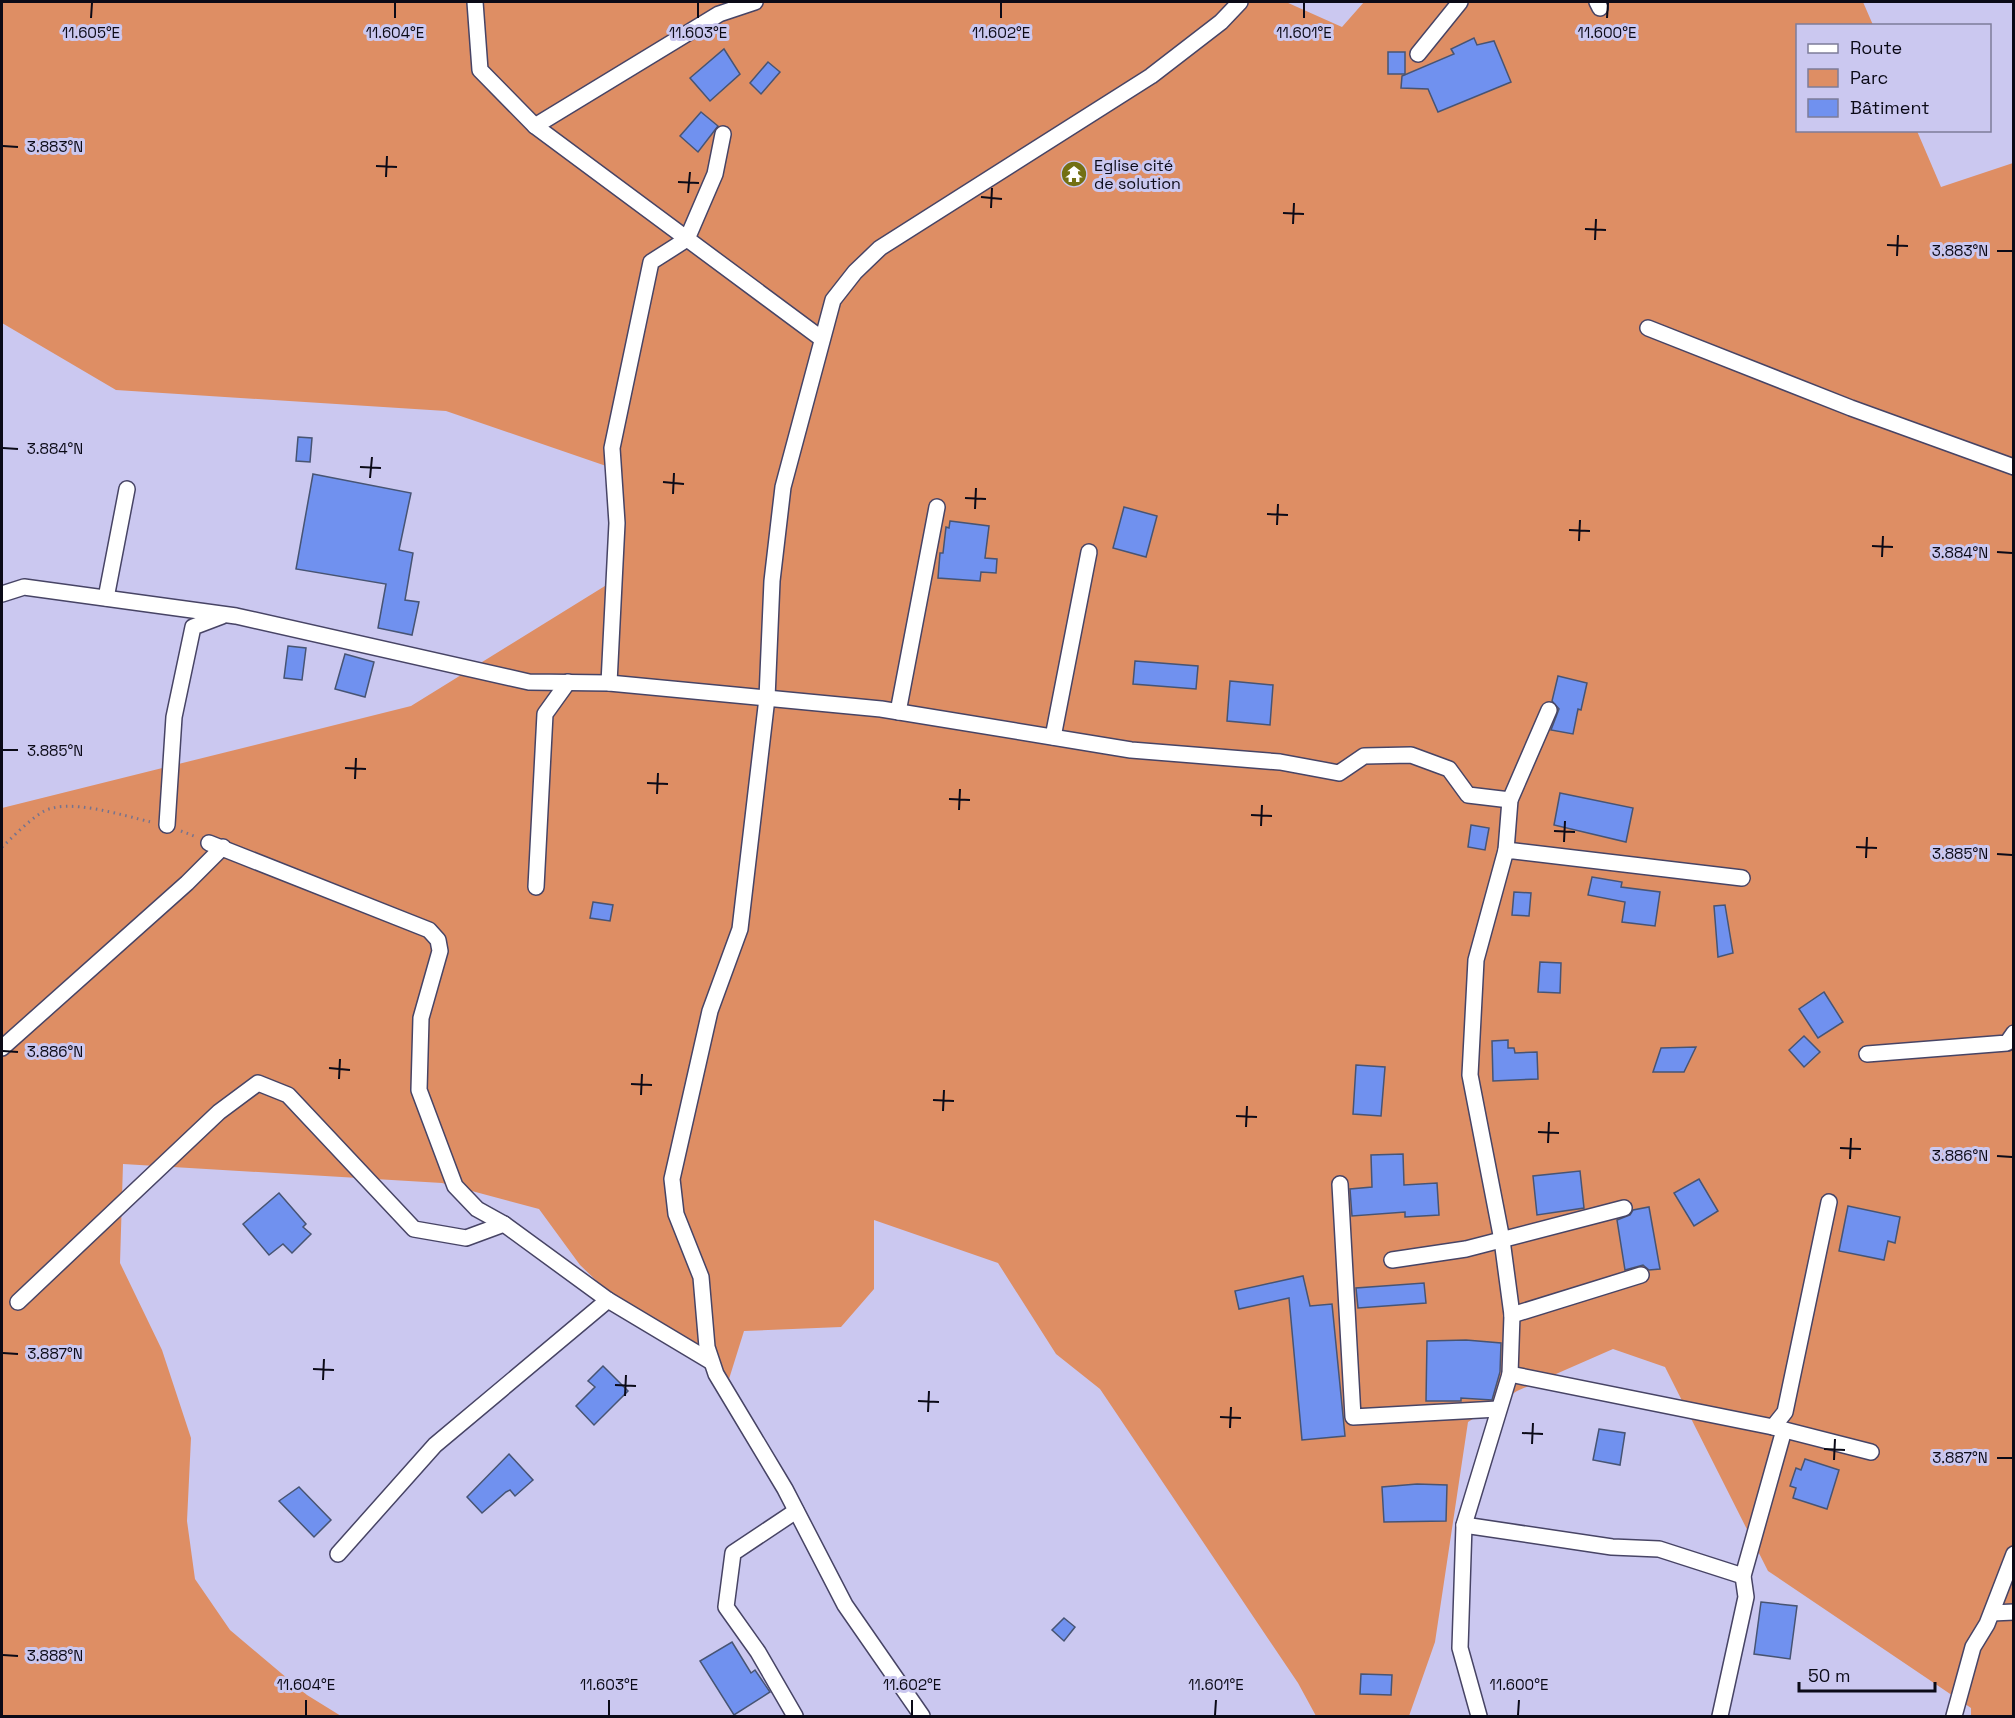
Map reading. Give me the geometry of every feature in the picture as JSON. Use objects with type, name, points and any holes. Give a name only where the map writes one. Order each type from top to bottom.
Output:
[{"type":"street","points":[[475,2],[480,70],[535,126],[822,339]]},
{"type":"street","points":[[535,126],[719,14],[755,2]]},
{"type":"street","points":[[922,1716],[845,1605],[796,1510],[710,1362],[701,1276],[676,1214],[672,1179],[710,1011],[740,929],[767,698],[772,581],[783,487],[833,300],[855,272],[880,248],[1151,76],[1221,22],[1240,2]]},
{"type":"street","points":[[1418,54],[1460,2]]},
{"type":"street","points":[[609,683],[617,523],[612,448],[651,262],[687,239],[715,174],[723,134]]},
{"type":"street","points":[[1648,328],[1851,408],[2013,467]]},
{"type":"street","points":[[106,598],[127,489]]},
{"type":"street","points":[[898,712],[937,507]]},
{"type":"street","points":[[1053,737],[1089,552]]},
{"type":"street","points":[[2,594],[24,587],[224,615],[530,682],[609,683],[898,712],[1131,750],[1280,762],[1339,773],[1364,756],[1411,755],[1449,769],[1468,795],[1510,800]]},
{"type":"street","points":[[167,825],[174,717],[193,627],[224,615]]},
{"type":"street","points":[[536,887],[545,714],[568,682]]},
{"type":"street","points":[[1479,1716],[1460,1648],[1464,1525],[1510,1374],[1512,1315],[1502,1240],[1470,1076],[1476,960],[1506,850],[1510,800],[1549,710]]},
{"type":"street","points":[[2,1048],[187,883],[216,845],[429,930],[438,940],[440,951],[421,1018],[419,1090],[455,1186],[477,1209],[504,1224],[608,1300],[710,1362]]},
{"type":"street","points":[[1506,850],[1742,878]]},
{"type":"street","points":[[1867,1054],[2007,1043],[2013,1033]]},
{"type":"street","points":[[18,1302],[219,1112],[258,1083],[288,1095],[414,1229],[466,1238],[504,1224]]},
{"type":"street","points":[[1340,1184],[1353,1417],[1498,1409]]},
{"type":"street","points":[[1720,1716],[1746,1597],[1743,1576],[1785,1412],[1829,1202]]},
{"type":"street","points":[[1392,1260],[1502,1240],[1624,1208]]},
{"type":"street","points":[[1512,1315],[1641,1275]]},
{"type":"street","points":[[338,1554],[435,1445],[608,1300]]},
{"type":"street","points":[[1510,1374],[1779,1429],[1871,1452]]},
{"type":"street","points":[[795,1716],[758,1652],[726,1607],[733,1553],[796,1510]]},
{"type":"street","points":[[1464,1525],[1612,1547],[1659,1549],[1743,1576]]},
{"type":"street","points":[[1954,1716],[1973,1647],[1992,1613],[2013,1554]]},
{"type":"street","points":[[1992,1613],[2013,1612]]},
{"type":"path","points":[[2,847],[42,812],[55,807],[71,806],[167,825],[216,845]]},
{"type":"green space","points":[[2,2],[1286,2],[1342,27],[1364,2],[1863,2],[1873,24],[1796,24],[1796,132],[1917,132],[1941,187],[2013,163],[2013,1716],[1971,1716],[1971,1708],[1768,1571],[1665,1367],[1613,1349],[1517,1391],[1468,1422],[1435,1642],[1409,1716],[1316,1716],[1298,1683],[1100,1389],[1056,1354],[998,1263],[874,1220],[874,1289],[841,1327],[744,1331],[729,1379],[651,1333],[580,1265],[539,1209],[442,1183],[123,1164],[120,1263],[162,1350],[191,1438],[187,1521],[195,1579],[230,1630],[307,1695],[341,1716],[2,1716],[2,808],[411,706],[613,581],[612,468],[446,411],[116,390],[2,323]]},
{"type":"building","points":[[1474,38],[1477,45],[1494,41],[1511,82],[1438,112],[1428,89],[1401,88],[1402,76],[1454,54],[1451,49]]},
{"type":"building","points":[[724,49],[740,74],[710,101],[690,78]]},
{"type":"building","points":[[1388,52],[1405,52],[1405,74],[1388,74]]},
{"type":"building","points":[[768,62],[780,72],[761,94],[750,83]]},
{"type":"building","points":[[701,112],[718,126],[698,152],[680,136]]},
{"type":"building","points":[[298,437],[312,438],[310,462],[296,461]]},
{"type":"building","points":[[313,474],[411,493],[399,550],[413,553],[405,600],[419,602],[412,635],[378,628],[386,584],[296,569]]},
{"type":"building","points":[[1124,507],[1157,516],[1146,557],[1113,548]]},
{"type":"building","points":[[950,521],[989,526],[985,558],[997,559],[996,573],[981,572],[980,581],[938,578],[940,553],[943,553],[946,527],[949,528]]},
{"type":"building","points":[[288,646],[306,648],[302,680],[284,678]]},
{"type":"building","points":[[345,654],[374,662],[365,697],[335,689]]},
{"type":"building","points":[[1135,661],[1198,666],[1196,689],[1133,684]]},
{"type":"building","points":[[1558,676],[1587,683],[1573,734],[1551,730],[1559,709],[1552,701]]},
{"type":"building","points":[[1230,681],[1273,685],[1270,725],[1227,721]]},
{"type":"building","points":[[1560,793],[1633,808],[1626,842],[1554,825]]},
{"type":"building","points":[[1471,825],[1489,828],[1485,850],[1468,847]]},
{"type":"building","points":[[1592,877],[1622,882],[1621,887],[1660,892],[1655,926],[1622,922],[1625,902],[1588,895]]},
{"type":"building","points":[[1514,892],[1531,893],[1529,916],[1512,915]]},
{"type":"building","points":[[593,902],[613,905],[610,921],[590,918]]},
{"type":"building","points":[[1725,905],[1733,953],[1718,957],[1714,906]]},
{"type":"building","points":[[1540,962],[1561,963],[1560,993],[1538,992]]},
{"type":"building","points":[[1824,992],[1843,1022],[1818,1038],[1799,1009]]},
{"type":"building","points":[[1804,1036],[1820,1052],[1804,1067],[1789,1050]]},
{"type":"building","points":[[1508,1040],[1508,1048],[1514,1048],[1515,1053],[1537,1052],[1538,1079],[1493,1081],[1492,1041]]},
{"type":"building","points":[[1696,1047],[1684,1072],[1653,1072],[1661,1048]]},
{"type":"building","points":[[1356,1065],[1385,1067],[1381,1116],[1353,1114]]},
{"type":"building","points":[[1403,1154],[1404,1185],[1437,1183],[1439,1215],[1405,1217],[1405,1212],[1352,1216],[1350,1189],[1372,1187],[1371,1155]]},
{"type":"building","points":[[1580,1171],[1584,1208],[1537,1215],[1533,1176]]},
{"type":"building","points":[[1699,1179],[1718,1211],[1694,1226],[1674,1193]]},
{"type":"building","points":[[279,1193],[306,1224],[303,1227],[311,1234],[292,1253],[283,1244],[269,1255],[243,1224]]},
{"type":"building","points":[[1848,1206],[1900,1217],[1895,1243],[1888,1241],[1884,1260],[1839,1251]]},
{"type":"building","points":[[1649,1207],[1660,1269],[1649,1270],[1643,1265],[1625,1270],[1617,1220],[1630,1215],[1633,1210]]},
{"type":"building","points":[[1303,1276],[1310,1306],[1332,1304],[1345,1436],[1302,1440],[1289,1298],[1239,1309],[1235,1291]]},
{"type":"building","points":[[1424,1283],[1426,1303],[1358,1308],[1356,1288]]},
{"type":"building","points":[[1466,1340],[1501,1343],[1500,1372],[1492,1400],[1461,1398],[1461,1401],[1426,1401],[1427,1341]]},
{"type":"building","points":[[603,1366],[628,1391],[594,1425],[576,1406],[595,1387],[588,1381]]},
{"type":"building","points":[[1599,1429],[1625,1433],[1620,1465],[1593,1460]]},
{"type":"building","points":[[509,1454],[533,1480],[515,1496],[510,1490],[506,1492],[482,1513],[467,1497]]},
{"type":"building","points":[[1805,1459],[1839,1470],[1827,1509],[1793,1498],[1796,1488],[1790,1486],[1796,1468],[1801,1470]]},
{"type":"building","points":[[1417,1484],[1447,1485],[1446,1521],[1384,1522],[1382,1487]]},
{"type":"building","points":[[299,1487],[331,1520],[314,1537],[279,1501]]},
{"type":"building","points":[[1761,1602],[1797,1606],[1790,1659],[1754,1654]]},
{"type":"building","points":[[1064,1618],[1075,1627],[1064,1641],[1052,1630]]},
{"type":"building","points":[[732,1642],[751,1673],[755,1670],[770,1692],[734,1715],[700,1661]]},
{"type":"building","points":[[1361,1674],[1392,1675],[1391,1695],[1360,1694]]},
{"type":"place","name":"Eglise cité de solution","points":[[1074,174]]}]
